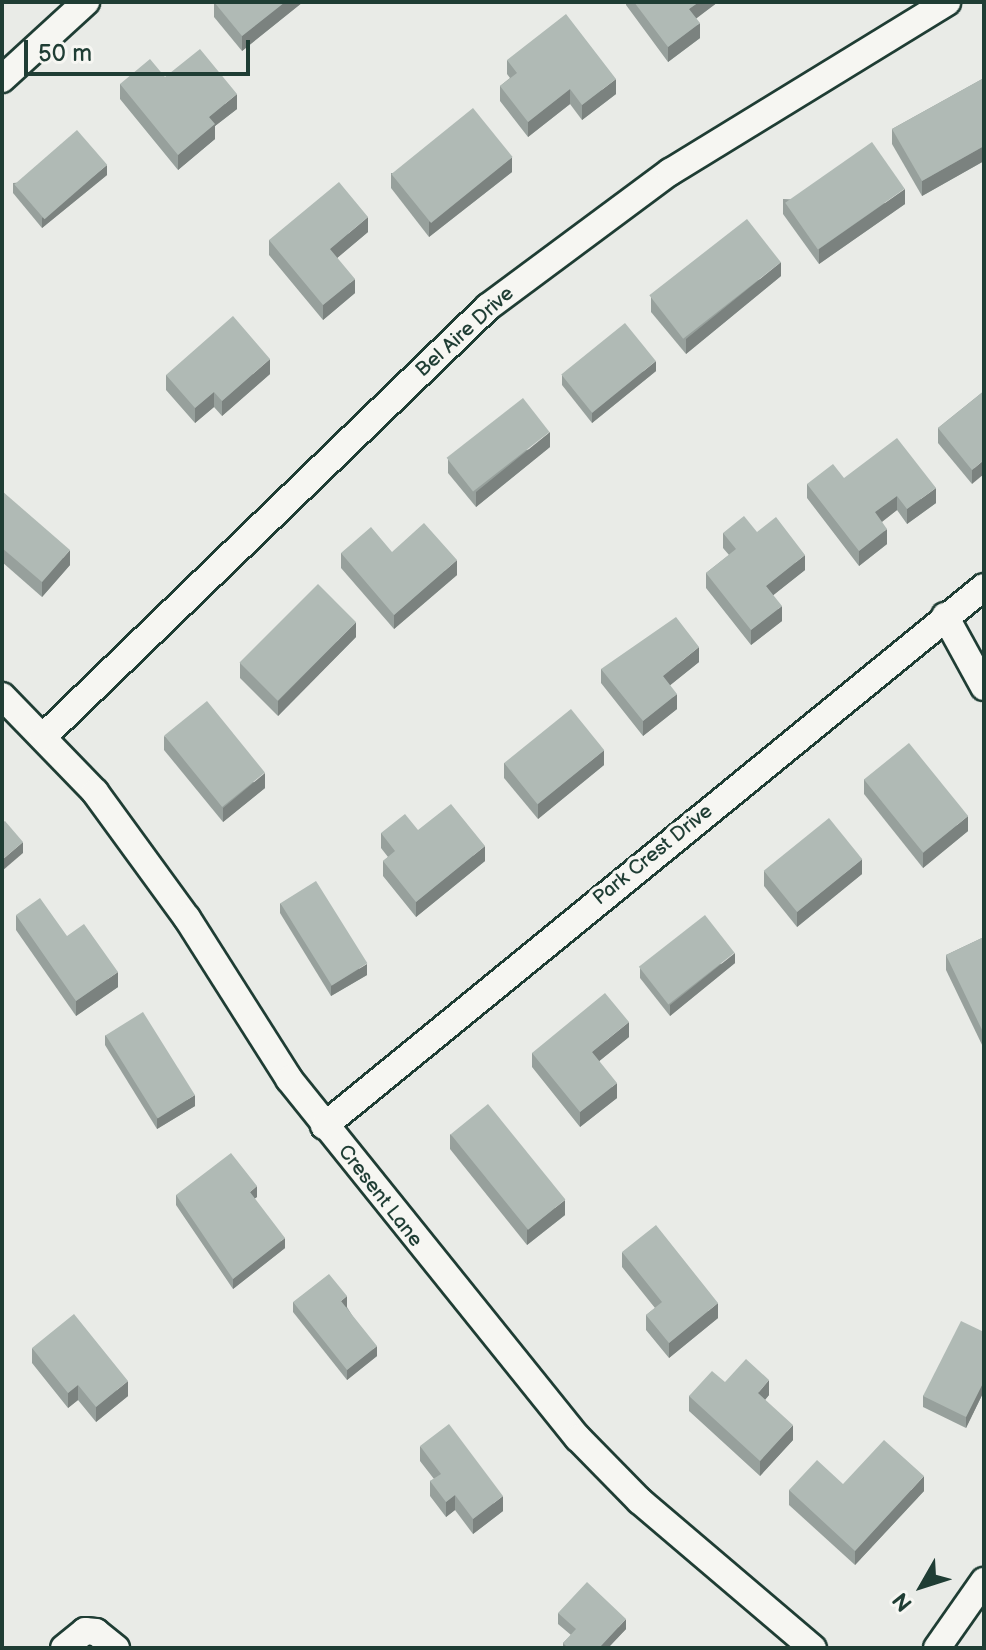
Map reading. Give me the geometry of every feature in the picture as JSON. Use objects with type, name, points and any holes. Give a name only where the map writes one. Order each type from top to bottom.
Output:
[{"type":"street","points":[[2,79],[86,2]]},
{"type":"street","name":"Bel Aire Drive","points":[[43,737],[488,307],[670,172],[947,2]]},
{"type":"street","name":"Park Crest Drive","points":[[324,1126],[984,587]]},
{"type":"street","points":[[945,616],[984,687]]},
{"type":"street","name":"Cresent Lane","points":[[2,696],[95,792],[142,855],[324,1126],[578,1438],[640,1501],[813,1648]]},
{"type":"street","points":[[937,1648],[984,1581]]},
{"type":"street","points":[[64,1648],[85,1631],[96,1632],[116,1648]]},
{"type":"building","points":[[214,2],[285,2],[242,36]]},
{"type":"building","points":[[634,2],[699,2],[689,9],[700,23],[668,47]]},
{"type":"building","points":[[566,14],[616,79],[582,105],[570,89],[528,122],[500,86],[517,73],[507,60]]},
{"type":"building","points":[[200,49],[237,94],[209,117],[215,124],[178,155],[120,84],[150,59],[165,77]]},
{"type":"building","points":[[984,78],[984,146],[922,181],[892,129]]},
{"type":"building","points":[[473,108],[513,157],[431,223],[391,174]]},
{"type":"building","points":[[77,130],[107,165],[45,219],[14,184]]},
{"type":"building","points":[[872,142],[905,189],[818,249],[785,203]]},
{"type":"building","points":[[339,182],[368,217],[330,249],[355,279],[323,305],[269,240]]},
{"type":"building","points":[[747,219],[781,262],[683,339],[649,295]]},
{"type":"building","points":[[233,316],[270,359],[222,401],[214,392],[195,408],[166,375]]},
{"type":"building","points":[[625,323],[656,361],[592,413],[561,375]]},
{"type":"building","points":[[984,391],[984,460],[972,470],[938,428]]},
{"type":"building","points":[[523,398],[549,432],[473,492],[447,458]]},
{"type":"building","points":[[897,438],[936,488],[907,509],[897,496],[875,512],[887,529],[859,551],[807,484],[833,464],[844,478]]},
{"type":"building","points":[[2,491],[70,550],[42,582],[2,548]]},
{"type":"building","points":[[744,516],[757,532],[776,517],[805,555],[766,586],[782,606],[751,630],[706,573],[736,549],[723,533]]},
{"type":"building","points":[[424,523],[457,560],[394,615],[341,553],[371,527],[392,552]]},
{"type":"building","points":[[318,584],[356,622],[278,701],[240,662]]},
{"type":"building","points":[[676,617],[699,647],[663,676],[677,694],[643,721],[601,669]]},
{"type":"building","points":[[207,701],[265,772],[222,807],[164,736]]},
{"type":"building","points":[[571,709],[604,750],[538,804],[504,763]]},
{"type":"building","points":[[909,743],[968,816],[923,853],[864,780]]},
{"type":"building","points":[[451,804],[485,846],[416,902],[383,861],[395,851],[381,833],[405,814],[418,830]]},
{"type":"building","points":[[829,818],[862,859],[797,912],[764,871]]},
{"type":"building","points":[[5,821],[23,842],[2,860],[2,823]]},
{"type":"building","points":[[316,881],[367,963],[332,986],[280,903]]},
{"type":"building","points":[[40,898],[67,936],[84,924],[118,972],[76,1001],[16,915]]},
{"type":"building","points":[[705,915],[735,953],[668,1005],[639,967]]},
{"type":"building","points":[[984,937],[984,1034],[946,955]]},
{"type":"building","points":[[605,993],[629,1022],[592,1052],[617,1083],[580,1112],[532,1053]]},
{"type":"building","points":[[143,1012],[195,1095],[158,1118],[106,1035]]},
{"type":"building","points":[[488,1104],[565,1200],[528,1230],[451,1134]]},
{"type":"building","points":[[231,1153],[257,1186],[250,1192],[285,1238],[233,1279],[176,1195]]},
{"type":"building","points":[[656,1225],[718,1303],[669,1343],[646,1315],[662,1302],[622,1252]]},
{"type":"building","points":[[329,1274],[347,1296],[341,1301],[377,1346],[347,1370],[293,1302]]},
{"type":"building","points":[[74,1314],[128,1381],[96,1407],[78,1385],[68,1393],[32,1348]]},
{"type":"building","points":[[961,1321],[984,1332],[984,1381],[966,1417],[923,1396]]},
{"type":"building","points":[[746,1359],[769,1380],[758,1393],[793,1425],[760,1461],[689,1396],[712,1371],[725,1382]]},
{"type":"building","points":[[449,1424],[503,1496],[473,1519],[455,1495],[446,1502],[430,1481],[441,1474],[420,1446]]},
{"type":"building","points":[[884,1440],[924,1476],[855,1551],[789,1490],[817,1460],[843,1484]]},
{"type":"building","points":[[587,1582],[626,1619],[599,1648],[568,1648],[563,1643],[576,1629],[558,1613]]}]
